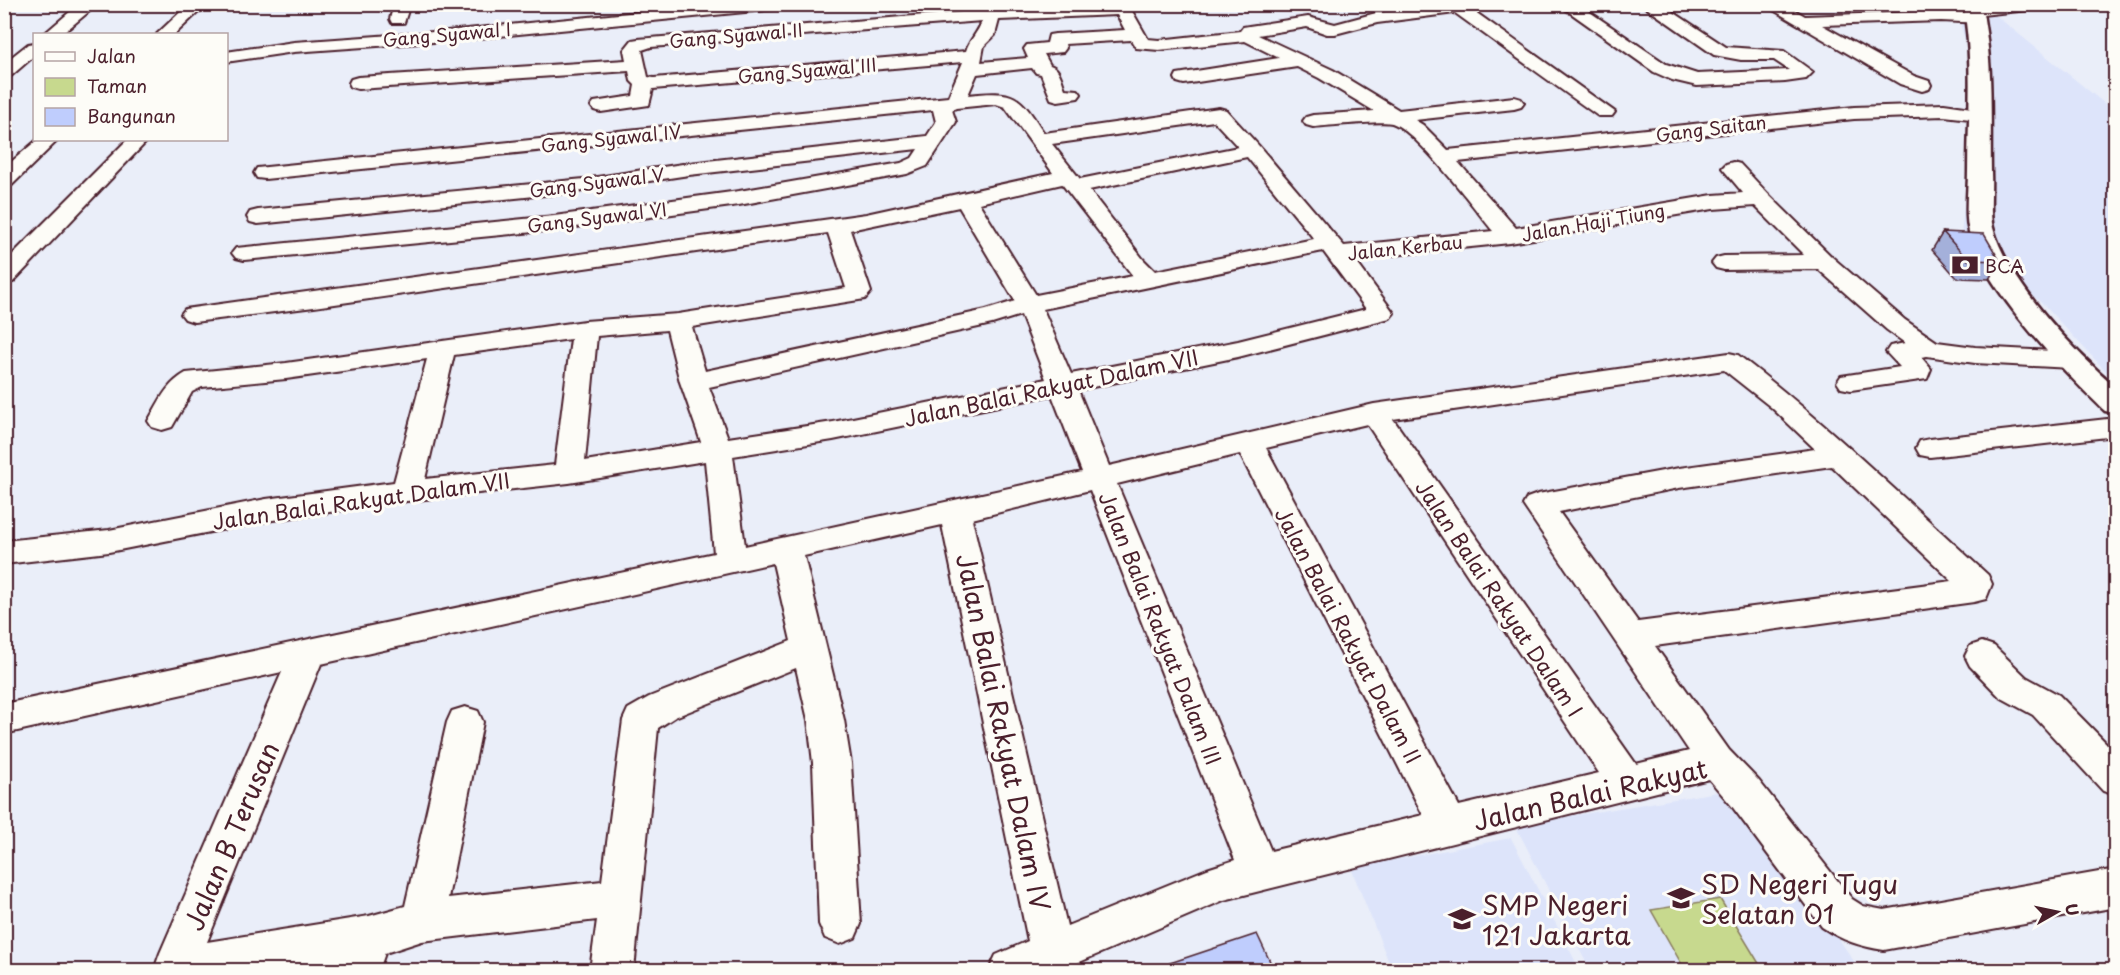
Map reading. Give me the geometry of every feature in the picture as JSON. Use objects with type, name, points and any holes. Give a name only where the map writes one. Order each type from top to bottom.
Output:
[{"type":"main road","points":[[1975,11],[1982,92],[1979,114],[1980,226],[1983,240],[2021,299],[2086,378],[2115,404]]},
{"type":"street","points":[[53,33],[90,4]]},
{"type":"street","points":[[166,33],[199,4]]},
{"type":"street","name":"Gang Syawal I","points":[[228,57],[294,47],[447,36],[631,11],[775,4]]},
{"type":"street","points":[[1566,4],[1660,68],[1688,79],[1785,76],[1799,75],[1804,72],[1778,55],[1741,55],[1720,51],[1649,4]]},
{"type":"street","points":[[1771,4],[1907,80],[1922,85]]},
{"type":"street","points":[[1801,21],[1941,16],[2037,4]]},
{"type":"street","points":[[1121,7],[1139,43],[1152,45],[1247,36],[1249,31],[1307,22],[1326,29],[1335,29],[1376,18],[1456,6],[1605,111]]},
{"type":"street","name":"Gang Syawal II","points":[[640,76],[633,50],[638,44],[995,10],[1121,7]]},
{"type":"street","points":[[936,141],[946,122],[942,107],[956,101],[972,63],[976,45],[986,35],[995,10]]},
{"type":"street","points":[[1071,94],[1058,95],[1049,71],[1042,69],[1033,49],[1057,48],[1055,39],[1135,35]]},
{"type":"street","name":"Jalan Haji Tiung","points":[[1247,36],[1299,62],[1397,116],[1416,129],[1510,236],[1713,202],[1760,199]]},
{"type":"street","points":[[4,72],[33,49]]},
{"type":"street","name":"Gang Syawal III","points":[[358,84],[640,76],[654,84],[972,63],[1039,62]]},
{"type":"street","points":[[1185,78],[1299,62]]},
{"type":"street","points":[[601,106],[642,101],[640,76]]},
{"type":"street","name":"Gang Syawal IV","points":[[265,173],[997,98],[1012,103],[1038,140]]},
{"type":"street","points":[[1313,121],[1397,116],[1514,103]]},
{"type":"street","name":"Gang Saitan","points":[[1443,158],[1854,113],[1944,110],[1979,114]]},
{"type":"street","points":[[1151,280],[1134,264],[1038,140],[1219,114],[1334,249]]},
{"type":"street","points":[[9,172],[47,141]]},
{"type":"street","points":[[4,277],[137,141]]},
{"type":"street","name":"Gang Syawal V","points":[[258,217],[584,185],[699,168],[936,141]]},
{"type":"street","name":"Gang Syawal VI","points":[[244,253],[554,224],[739,198],[908,168],[920,162],[936,141]]},
{"type":"street","points":[[194,314],[303,302],[837,225],[1252,150]]},
{"type":"street","points":[[1732,168],[1824,262],[1896,325],[1930,349]]},
{"type":"street","name":"Jalan Balai Rakyat Dalam III","points":[[966,200],[1029,303],[1260,872]]},
{"type":"street","points":[[162,421],[182,387],[196,379],[286,371],[585,329],[678,322],[859,292],[837,225]]},
{"type":"street","name":"Jalan Kerbau","points":[[1334,249],[1510,236]]},
{"type":"street","points":[[694,382],[992,316],[1029,303],[1334,249]]},
{"type":"street","name":"Jalan Kerbau","points":[[1334,249],[1381,313]]},
{"type":"street","points":[[1724,263],[1824,262]]},
{"type":"street","name":"Jalan Balai Rakyat Dalam VII","points":[[4,553],[110,541],[266,510],[569,473],[833,431],[1238,349],[1381,313]]},
{"type":"street","points":[[678,322],[694,382],[718,448],[731,560]]},
{"type":"street","points":[[569,473],[585,329]]},
{"type":"street","points":[[1851,382],[1918,373],[1918,369],[1899,352],[1930,349],[1975,355],[2071,360]]},
{"type":"street","points":[[407,491],[442,350]]},
{"type":"street","points":[[4,719],[955,512],[1374,413],[1729,361],[1782,402],[1841,455],[1976,584],[1974,590],[1628,636]]},
{"type":"street","name":"Jalan Balai Rakyat Dalam I","points":[[1374,413],[1627,782]]},
{"type":"street","points":[[1930,448],[2115,427]]},
{"type":"street","name":"Jalan Balai Rakyat Dalam II","points":[[1249,444],[1449,826]]},
{"type":"street","points":[[1716,761],[1538,505],[1679,478],[1841,455]]},
{"type":"street","name":"Jalan Balai Rakyat Dalam IV","points":[[955,512],[1052,952]]},
{"type":"street","points":[[786,548],[826,720],[832,763],[840,924]]},
{"type":"street","points":[[612,970],[641,720],[662,707],[808,649]]},
{"type":"street","name":"Jalan B Terusan","points":[[308,652],[166,969],[363,954],[422,921],[620,898]]},
{"type":"street","points":[[1982,656],[2013,687],[2052,710],[2115,779]]},
{"type":"street","points":[[422,921],[465,722]]},
{"type":"street","name":"Jalan Balai Rakyat","points":[[1008,970],[1221,882],[1716,761],[1745,793],[1837,913],[1855,925],[1884,930],[2115,888]]},
{"type":"shaded area","points":[[1994,14],[2115,112],[2115,381],[2044,305],[1961,237],[1976,81],[1958,15]]},
{"type":"shaded area","name":"SD Negeri Tugu Selatan 01","points":[[1736,789],[1860,970],[1590,970],[1515,825]]},
{"type":"shaded area","name":"SMP Negeri 121 Jakarta","points":[[1511,838],[1580,970],[1392,970],[1351,868]]},
{"type":"green space","points":[[1720,899],[1763,970],[1685,970],[1651,910]]},
{"type":"building","points":[[1943,232],[1984,234],[2000,261],[1968,260]]},
{"type":"building","points":[[1257,934],[1274,970],[1173,970],[1170,963]]},
{"type":"place","name":"BCA","points":[[1965,265]]},
{"type":"place","name":"SD Negeri Tugu Selatan 01","points":[[1681,898]]},
{"type":"place","name":"SMP Negeri 121 Jakarta","points":[[1462,919]]}]
